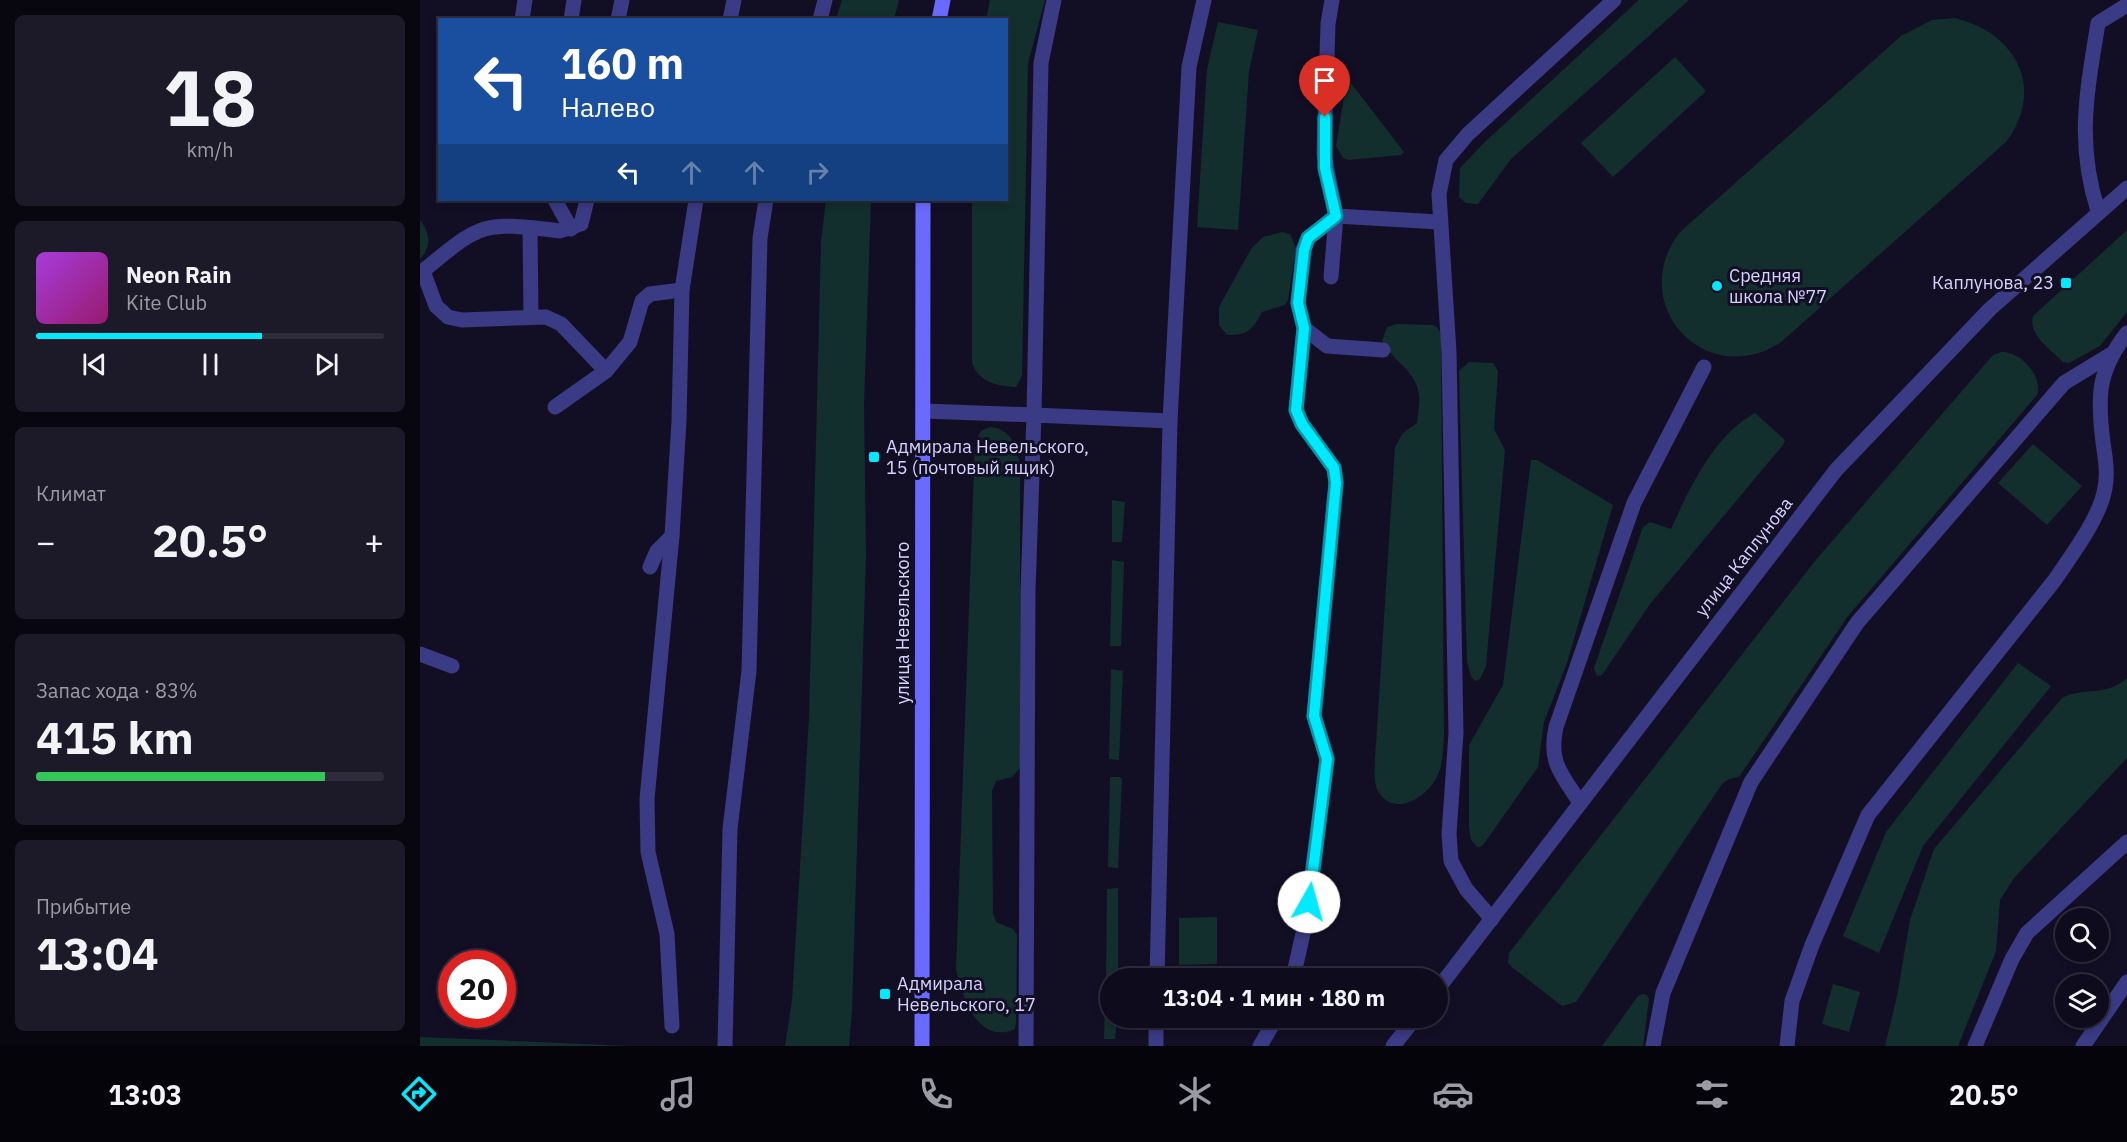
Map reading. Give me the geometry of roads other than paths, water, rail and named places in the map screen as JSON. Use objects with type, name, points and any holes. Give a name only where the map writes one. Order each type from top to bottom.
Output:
[{"type":"main road","points":[[939,18],[943,0]]},
{"type":"main road","name":"улица Невельского","points":[[922,1046],[923,201]]},
{"type":"street","points":[[522,18],[525,0]]},
{"type":"street","points":[[571,18],[574,0]]},
{"type":"street","points":[[618,18],[622,0]]},
{"type":"street","points":[[730,18],[734,0]]},
{"type":"street","points":[[820,18],[825,0]]},
{"type":"street","points":[[1026,1046],[1028,591],[1041,63],[1054,0]]},
{"type":"street","points":[[1157,968],[1170,421],[1189,67],[1204,0]]},
{"type":"street","points":[[1331,277],[1336,216],[1324,154],[1328,24],[1332,0]]},
{"type":"street","points":[[1492,919],[1466,889],[1450,861],[1449,834],[1456,721],[1449,352],[1439,194],[1446,160],[1468,134],[1614,0]]},
{"type":"street","points":[[2098,211],[2090,184],[2083,136],[2085,99],[2098,22],[2127,5]]},
{"type":"street","name":"улица Каплунова","points":[[1448,976],[1836,470],[1990,309],[2098,211],[2127,188]]},
{"type":"street","points":[[556,201],[571,229]]},
{"type":"street","points":[[588,201],[581,224],[571,229],[560,231],[498,225],[477,229],[422,272],[436,306],[448,316],[462,320],[546,317],[561,324],[606,371]]},
{"type":"street","points":[[672,1026],[667,934],[648,852],[647,799],[672,536],[679,421],[682,290],[696,201]]},
{"type":"street","points":[[725,1046],[730,829],[749,671],[760,238],[766,201]]},
{"type":"street","points":[[1295,968],[1306,920],[1327,759],[1314,716],[1336,483],[1334,468],[1302,424],[1296,410],[1304,328],[1298,303],[1304,250],[1308,238],[1336,216],[1439,222]]},
{"type":"street","points":[[530,228],[531,317]]},
{"type":"street","points":[[555,407],[606,371],[630,342],[642,302],[650,294],[682,290]]},
{"type":"street","points":[[1304,328],[1327,346],[1383,350]]},
{"type":"street","points":[[1786,1046],[1792,1000],[1812,945],[1868,815],[2054,580],[2080,542],[2099,505],[2105,490],[2107,471],[2099,415],[2102,379],[2110,355],[2127,333]]},
{"type":"street","points":[[1653,1046],[1663,993],[1751,782],[1865,615],[2064,383],[2110,355]]},
{"type":"street","points":[[1580,803],[1551,747],[1556,727],[1634,503],[1704,367]]},
{"type":"street","points":[[924,411],[1170,421]]},
{"type":"street","points":[[650,567],[657,551],[672,536]]},
{"type":"street","points":[[420,654],[452,666]]},
{"type":"street","points":[[1975,1046],[2012,959],[2027,933],[2127,842]]},
{"type":"street","points":[[2083,1046],[2127,982]]},
{"type":"street","points":[[1156,1028],[1156,1046]]},
{"type":"street","points":[[1260,1046],[1270,1028]]},
{"type":"street","points":[[1393,1046],[1407,1028]]},
{"type":"place","name":"Каплунова, 23","points":[[2066,283]]},
{"type":"place","name":"Средняя школа №77","points":[[1717,286]]},
{"type":"place","name":"Адмирала Невельского, 15 (почтовый ящик)","points":[[874,457]]},
{"type":"place","name":"Адмирала Невельского, 17","points":[[885,994]]}]
